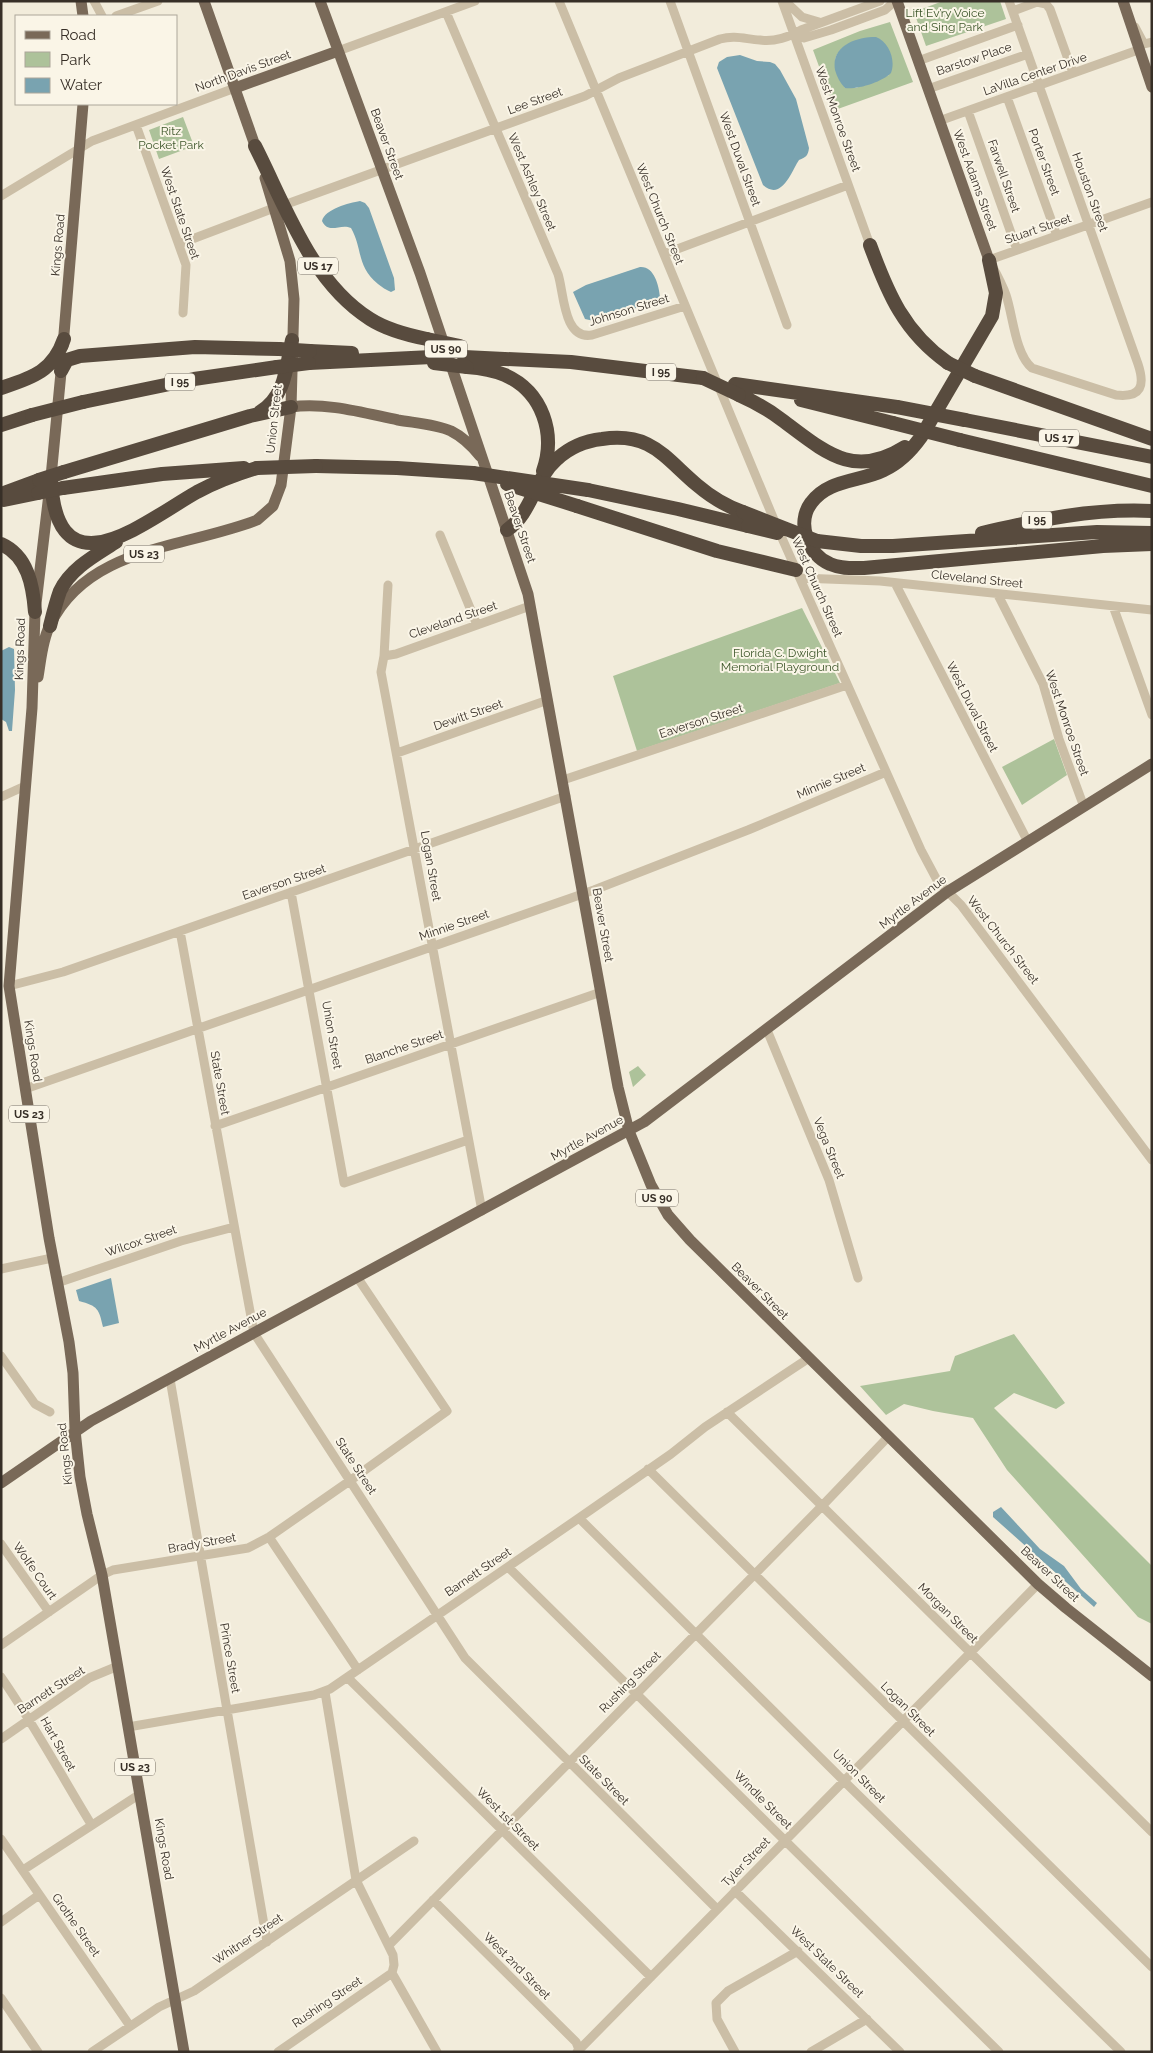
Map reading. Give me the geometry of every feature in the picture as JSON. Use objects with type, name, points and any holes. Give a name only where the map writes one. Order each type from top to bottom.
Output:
[{"type":"highway","name":"US 17","points":[[255,146],[279,206],[319,267],[349,302],[363,314],[388,328],[427,339],[464,356]]},
{"type":"highway","points":[[870,245],[886,286],[901,315],[920,340],[948,363],[975,376],[1152,439]]},
{"type":"highway","points":[[989,260],[996,293],[992,316],[929,424],[912,449],[896,463],[878,473],[834,486],[813,500],[807,509],[804,525],[811,546],[820,558],[830,564],[839,567],[876,568],[1103,546],[1152,544]]},
{"type":"highway","points":[[1,388],[40,373],[55,356],[64,339]]},
{"type":"highway","points":[[250,416],[268,406],[279,394],[292,340]]},
{"type":"highway","points":[[61,371],[69,359],[90,355],[196,347],[278,349],[310,357],[434,360],[464,356],[512,379],[530,393],[538,405],[545,420],[549,441],[546,462],[535,490]]},
{"type":"highway","name":"I 95","points":[[464,356],[515,358],[619,367],[703,378],[737,390]]},
{"type":"highway","name":"I 95","points":[[1,425],[83,402],[194,379],[277,367],[310,357],[434,360]]},
{"type":"highway","name":"US 17","points":[[737,390],[897,407],[1152,456]]},
{"type":"highway","points":[[737,390],[819,448],[846,460],[870,461],[893,454],[911,442],[929,424]]},
{"type":"highway","points":[[737,390],[893,423],[1152,486]]},
{"type":"highway","points":[[1,494],[250,416],[291,407]]},
{"type":"highway","points":[[507,530],[521,517],[550,465],[575,446],[600,439],[629,439],[645,443],[660,450],[711,496],[743,512],[817,541]]},
{"type":"highway","name":"I 95","points":[[1,501],[48,480],[63,488],[162,474],[257,468],[366,466],[473,473],[588,490],[817,541],[877,546],[924,544],[955,539],[1063,515],[1110,510],[1152,510]]},
{"type":"highway","points":[[50,626],[61,590],[82,564],[207,487],[257,468]]},
{"type":"highway","points":[[473,473],[717,551],[798,574]]},
{"type":"highway","points":[[48,480],[57,516],[62,525],[73,536],[82,541],[97,543],[114,540],[132,532]]},
{"type":"highway","points":[[924,544],[1098,532],[1152,534]]},
{"type":"highway","points":[[1,544],[14,552],[26,568],[35,612]]},
{"type":"main road","points":[[80,1],[83,15]]},
{"type":"main road","name":"US 17","points":[[204,1],[255,146]]},
{"type":"main road","name":"Beaver Street","points":[[320,1],[420,273],[524,580],[566,796],[618,1086],[629,1131],[656,1196],[674,1223],[1038,1584],[1151,1677]]},
{"type":"main road","name":"West Adams Street","points":[[896,1],[989,260]]},
{"type":"main road","points":[[1124,5],[1145,45],[1152,87]]},
{"type":"main road","name":"North Davis Street","points":[[235,88],[338,51]]},
{"type":"main road","name":"Kings Road","points":[[83,105],[61,371],[35,612],[32,708],[9,986],[52,1258],[72,1364],[75,1430],[80,1477],[102,1575],[184,2052]]},
{"type":"main road","name":"Union Street","points":[[32,708],[45,641],[50,626],[76,590],[102,569],[133,557],[253,522],[264,516],[274,506],[280,491],[291,407],[294,299],[293,276],[279,206]]},
{"type":"main road","points":[[291,407],[306,406],[342,409],[446,430],[460,436],[469,444],[485,465]]},
{"type":"main road","name":"Myrtle Avenue","points":[[1,1483],[75,1430],[644,1122],[947,892],[1152,764]]},
{"type":"street","points":[[94,1],[101,15]]},
{"type":"street","points":[[119,15],[158,1]]},
{"type":"street","name":"North Davis Street","points":[[338,51],[475,1]]},
{"type":"street","name":"West Church Street","points":[[559,1],[798,574],[886,772],[938,882],[961,905],[1152,1160]]},
{"type":"street","name":"West Duval Street","points":[[670,1],[787,325]]},
{"type":"street","points":[[784,1],[805,19],[822,22]]},
{"type":"street","name":"West Monroe Street","points":[[784,1],[794,35],[870,245]]},
{"type":"street","name":"Lee Street","points":[[179,244],[279,206],[586,96],[619,78],[688,51],[729,37],[740,36],[765,40],[794,35],[801,30],[880,1]]},
{"type":"street","name":"Lee Street","points":[[794,35],[804,38],[831,30],[885,10],[896,1]]},
{"type":"street","name":"Houston Street","points":[[1009,1],[1140,369],[1142,380],[1138,392],[1131,395],[1116,395],[1038,371],[1029,366]]},
{"type":"street","points":[[1013,11],[1037,2],[1046,4],[1050,9],[1073,73]]},
{"type":"street","name":"West Ashley Street","points":[[446,12],[558,274],[562,299],[572,326],[580,334]]},
{"type":"street","points":[[918,61],[1018,25]]},
{"type":"street","name":"LaVilla Center Drive","points":[[939,121],[1145,45]]},
{"type":"street","name":"Barstow Place","points":[[928,89],[1028,54]]},
{"type":"street","name":"North Davis Street","points":[[1,196],[80,147],[235,88]]},
{"type":"street","name":"Porter Street","points":[[1007,97],[1057,236]]},
{"type":"street","name":"Farwell Street","points":[[968,110],[1017,250]]},
{"type":"street","name":"West State Street","points":[[136,125],[186,265],[183,312]]},
{"type":"street","points":[[664,254],[848,185]]},
{"type":"street","name":"Stuart Street","points":[[989,260],[1152,202]]},
{"type":"street","name":"West Adams Street","points":[[989,260],[1004,289],[1014,330],[1023,356],[1029,366]]},
{"type":"street","name":"Johnson Street","points":[[580,334],[592,336],[685,306]]},
{"type":"street","points":[[440,535],[477,625]]},
{"type":"street","name":"Cleveland Street","points":[[798,574],[1152,610]]},
{"type":"street","name":"West Duval Street","points":[[895,583],[1028,842]]},
{"type":"street","name":"Logan Street","points":[[388,585],[384,656],[381,672],[482,1211]]},
{"type":"street","name":"West Monroe Street","points":[[998,595],[1043,684],[1059,739],[1084,807]]},
{"type":"street","name":"Cleveland Street","points":[[384,656],[396,654],[530,606]]},
{"type":"street","points":[[1113,606],[1152,716]]},
{"type":"street","name":"Eaverson Street","points":[[563,780],[847,686]]},
{"type":"street","name":"Dewitt Street","points":[[397,753],[548,700]]},
{"type":"street","name":"Minnie Street","points":[[25,1089],[583,894],[748,830],[886,772]]},
{"type":"street","points":[[1,797],[26,786]]},
{"type":"street","name":"Eaverson Street","points":[[9,986],[63,972],[566,796]]},
{"type":"street","name":"Union Street","points":[[291,892],[344,1184],[468,1140]]},
{"type":"street","name":"State Street","points":[[180,931],[254,1334],[351,1480],[465,1658],[717,1909]]},
{"type":"street","name":"Blanche Street","points":[[215,1126],[602,992]]},
{"type":"street","name":"Vega Street","points":[[767,1030],[829,1180],[858,1278]]},
{"type":"street","name":"Wilcox Street","points":[[57,1283],[181,1240],[234,1227]]},
{"type":"street","points":[[1,1268],[52,1258]]},
{"type":"street","name":"Brady Street","points":[[1,1645],[102,1575],[113,1570],[248,1548],[268,1537],[351,1480],[447,1411],[357,1277]]},
{"type":"street","points":[[1,1356],[35,1404],[50,1412]]},
{"type":"street","name":"Barnett Street","points":[[128,1727],[325,1692],[648,1470],[727,1412],[808,1358]]},
{"type":"street","name":"Prince Street","points":[[170,1378],[267,1942]]},
{"type":"street","name":"Morgan Street","points":[[727,1412],[1152,1832]]},
{"type":"street","name":"Rushing Street","points":[[389,1945],[888,1437]]},
{"type":"street","name":"Logan Street","points":[[648,1470],[1152,1967]]},
{"type":"street","name":"Union Street","points":[[579,1518],[1121,2052]]},
{"type":"street","points":[[268,1537],[358,1670]]},
{"type":"street","name":"Wolfe Court","points":[[1,1544],[49,1612]]},
{"type":"street","name":"Windle Street","points":[[508,1567],[999,2052]]},
{"type":"street","name":"Tyler Street","points":[[579,2051],[1038,1584]]},
{"type":"street","name":"Barnett Street","points":[[1,1739],[89,1678],[118,1666]]},
{"type":"street","name":"Hart Street","points":[[1,1677],[30,1719],[91,1824]]},
{"type":"street","name":"West 1st Street","points":[[348,1678],[651,1977]]},
{"type":"street","points":[[325,1692],[356,1880],[393,1955],[394,1965],[392,1973],[437,2052]]},
{"type":"street","points":[[23,1870],[91,1824],[140,1794]]},
{"type":"street","name":"Grothe Street","points":[[1,1839],[130,2026]]},
{"type":"street","name":"Whitner Street","points":[[92,2052],[159,2007],[194,1991],[414,1841]]},
{"type":"street","name":"West State Street","points":[[736,1891],[900,2052]]},
{"type":"street","points":[[1,1922],[40,1895]]},
{"type":"street","name":"West 2nd Street","points":[[433,1900],[576,2042],[579,2051]]},
{"type":"street","points":[[735,2052],[717,2019],[716,2003],[728,1991],[798,1951]]},
{"type":"street","name":"Rushing Street","points":[[278,2052],[392,1973]]},
{"type":"street","points":[[1,1998],[38,2052]]},
{"type":"street","points":[[811,2052],[867,2019]]},
{"type":"green space","name":"Lift Ev’ry Voice and Sing Park","points":[[943,1],[1000,1],[1006,19],[926,46],[914,12]]},
{"type":"green space","points":[[890,22],[913,82],[835,110],[813,50],[860,31]],"holes":[[[848,44],[889,75],[856,88],[845,88],[836,70],[835,59],[841,49]]]},
{"type":"green space","name":"Ritz Pocket Park","points":[[183,117],[194,146],[159,159],[149,130]]},
{"type":"green space","name":"Florida C. Dwight Memorial Playground","points":[[802,608],[840,683],[637,751],[613,676]]},
{"type":"green space","points":[[1054,739],[1067,775],[1022,805],[1002,767]]},
{"type":"green space","points":[[638,1066],[646,1075],[633,1087],[629,1072]]},
{"type":"green space","points":[[1014,1334],[1065,1403],[1056,1409],[1014,1393],[994,1408],[1152,1566],[1152,1624],[1138,1617],[1007,1470],[973,1418],[904,1404],[886,1415],[860,1386],[950,1371],[955,1356]]},
{"type":"water","points":[[868,37],[881,39],[888,47],[893,63],[891,73],[869,85],[845,88],[835,70],[837,55],[846,44]]},
{"type":"water","points":[[740,55],[757,61],[775,64],[796,99],[809,148],[807,155],[799,160],[786,183],[776,190],[763,185],[717,68],[719,62],[727,57]]},
{"type":"water","points":[[360,201],[369,208],[394,278],[395,290],[391,292],[378,284],[366,271],[351,228],[331,228],[322,221],[332,210]]},
{"type":"water","points":[[640,267],[649,270],[655,277],[660,297],[656,302],[594,321],[585,319],[573,292],[586,285]]},
{"type":"water","points":[[9,647],[14,649],[15,690],[12,731],[9,731],[6,722],[1,719],[1,651]]},
{"type":"water","points":[[111,1278],[119,1323],[103,1327],[97,1309],[79,1301],[76,1290]]},
{"type":"water","points":[[1001,1507],[1040,1549],[1064,1566],[1081,1589],[1097,1603],[1094,1607],[993,1517],[993,1512]]}]
